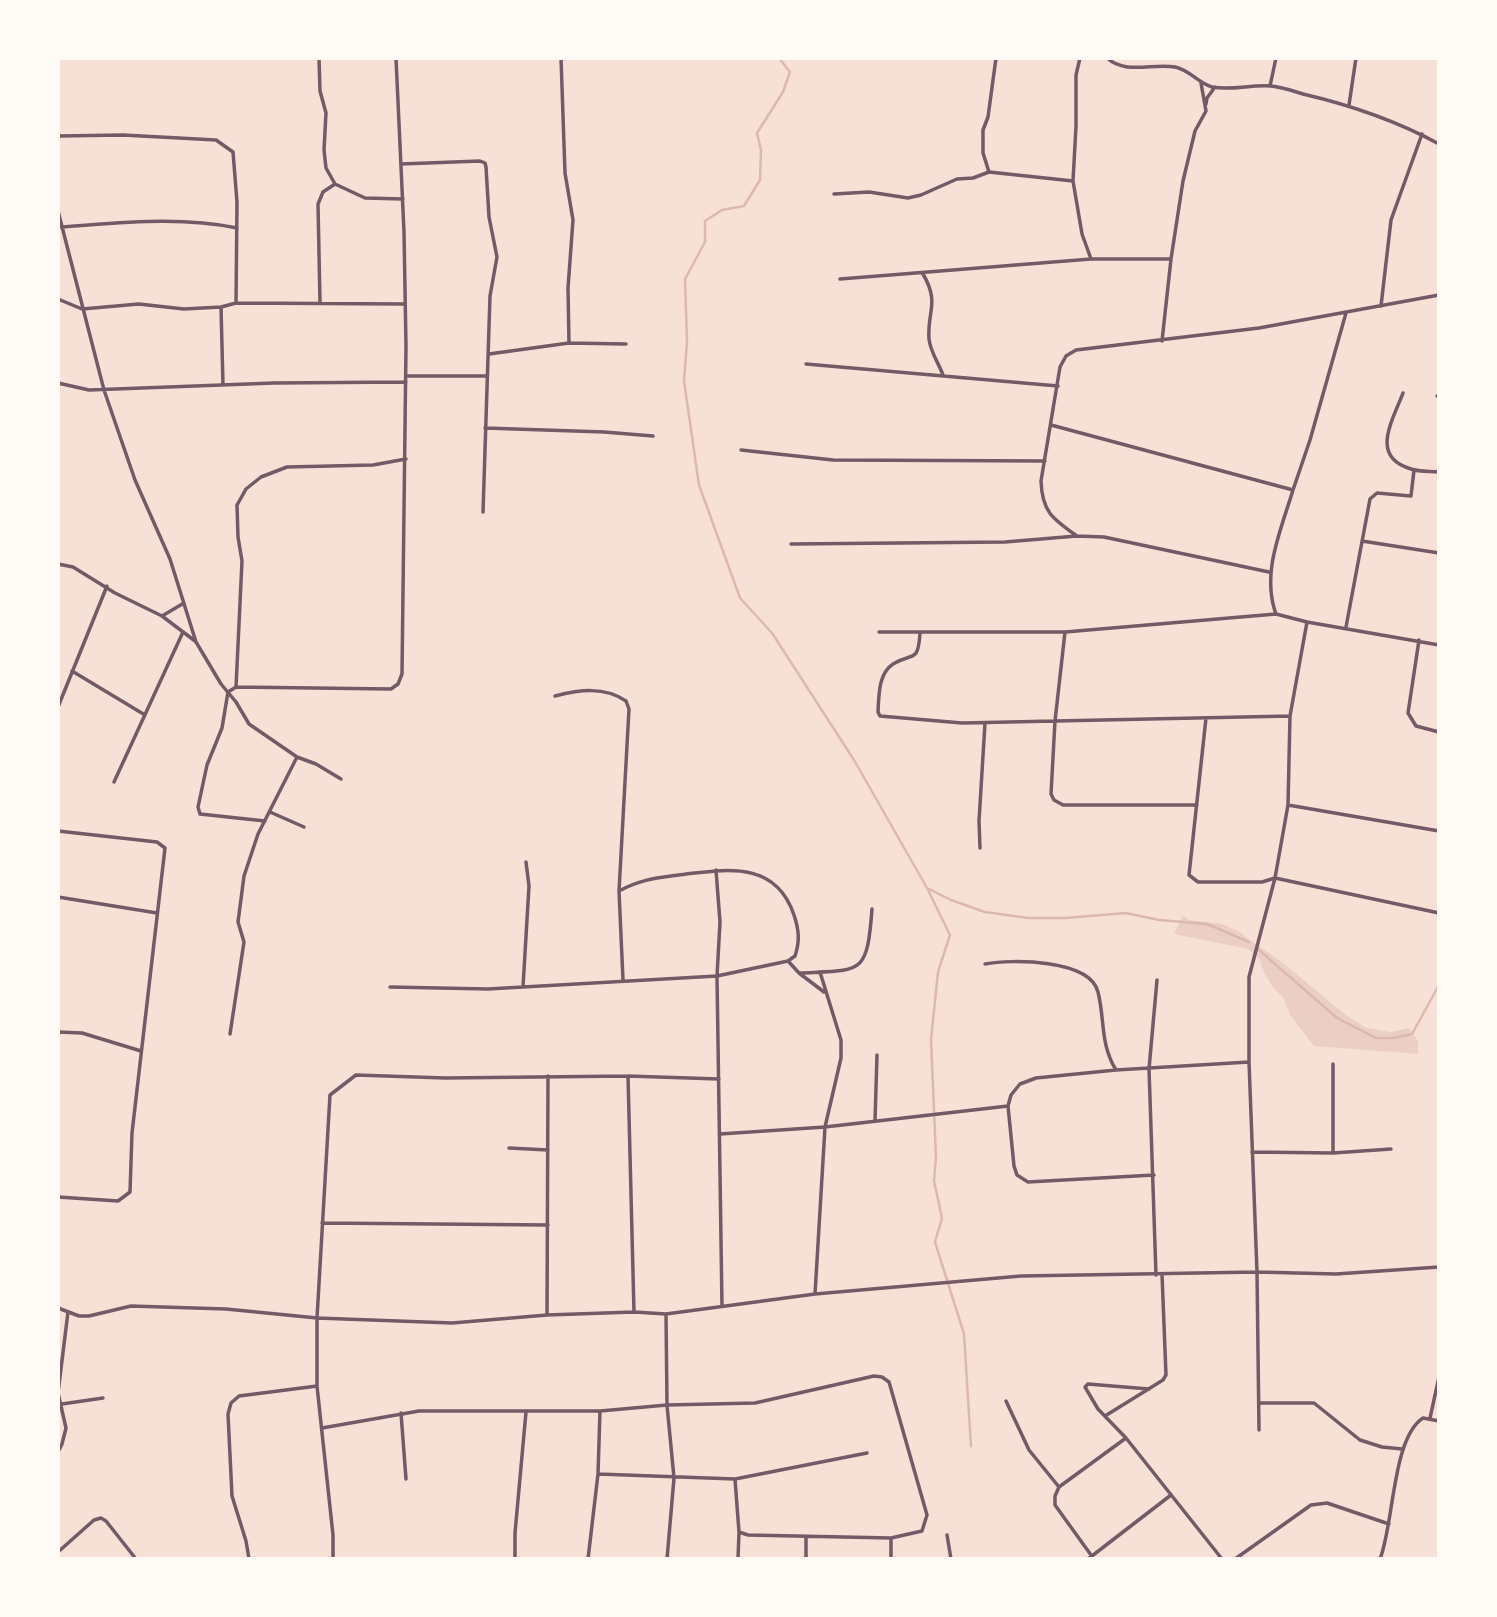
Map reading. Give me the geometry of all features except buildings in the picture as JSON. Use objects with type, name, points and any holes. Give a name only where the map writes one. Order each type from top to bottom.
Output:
[{"type":"street","points":[[187,58],[209,58]]},
{"type":"street","points":[[319,58],[320,91],[326,113],[326,168],[335,184],[365,198],[403,199]]},
{"type":"street","points":[[265,821],[200,814],[198,807],[207,765],[222,728],[228,692],[236,687],[391,689],[398,684],[402,674],[406,376],[403,199],[396,58]]},
{"type":"street","points":[[561,58],[565,173],[573,220],[568,288],[569,344]]},
{"type":"street","points":[[989,172],[983,153],[984,130],[996,58]]},
{"type":"street","points":[[1080,58],[1076,75],[1073,181],[1082,234],[1091,259]]},
{"type":"street","points":[[1107,58],[1119,65],[1177,67],[1192,74],[1201,83],[1215,87],[1270,86],[1349,105],[1422,134],[1439,144]]},
{"type":"street","points":[[1270,86],[1276,58]]},
{"type":"street","points":[[1349,105],[1356,58]]},
{"type":"street","points":[[1201,83],[1206,111]]},
{"type":"street","points":[[1162,341],[1171,259],[1189,156],[1195,131],[1206,111],[1207,98],[1215,87]]},
{"type":"street","points":[[1381,306],[1391,220],[1422,134]]},
{"type":"street","points":[[58,136],[123,135],[216,140],[233,152],[238,229],[236,303]]},
{"type":"street","points":[[401,164],[485,163],[489,217],[498,257],[490,296],[483,512]]},
{"type":"street","points":[[834,194],[869,192],[908,198],[957,179],[973,178],[989,172],[1073,181]]},
{"type":"street","points":[[320,302],[318,204],[323,192],[335,184]]},
{"type":"street","points":[[58,211],[104,390],[135,480],[170,559],[197,642],[249,724],[297,757],[316,764],[341,779]]},
{"type":"street","points":[[61,227],[160,220],[215,224],[238,229]]},
{"type":"street","points":[[840,279],[1091,259],[1171,259]]},
{"type":"street","points":[[923,274],[931,288],[929,338],[943,375]]},
{"type":"street","points":[[1077,536],[1052,518],[1045,507],[1041,481],[1060,367],[1066,356],[1076,350],[1259,328],[1439,295]]},
{"type":"street","points":[[58,299],[82,309],[139,304],[184,309],[221,307],[236,303],[405,304]]},
{"type":"street","points":[[221,307],[223,385]]},
{"type":"street","points":[[1276,614],[1270,599],[1269,572],[1346,313]]},
{"type":"street","points":[[489,354],[569,344],[626,344]]},
{"type":"street","points":[[806,364],[1058,386]]},
{"type":"street","points":[[406,376],[487,376]]},
{"type":"street","points":[[58,383],[74,388],[104,390],[406,382]]},
{"type":"street","points":[[1403,393],[1385,442],[1393,459],[1414,470],[1439,472]]},
{"type":"street","points":[[1051,425],[1293,490]]},
{"type":"street","points":[[485,428],[653,436]]},
{"type":"street","points":[[741,450],[833,460],[1045,461]]},
{"type":"street","points":[[236,687],[242,561],[237,505],[246,489],[261,477],[287,467],[373,465],[406,459]]},
{"type":"street","points":[[1346,627],[1373,495],[1388,493],[1411,496],[1414,470]]},
{"type":"street","points":[[791,544],[1005,542],[1077,536],[1104,537],[1269,572]]},
{"type":"street","points":[[1362,541],[1439,553]]},
{"type":"street","points":[[58,564],[73,567],[115,593],[162,616],[197,642]]},
{"type":"street","points":[[58,706],[107,586]]},
{"type":"street","points":[[162,616],[184,603]]},
{"type":"street","points":[[879,632],[1065,632],[1276,614],[1439,645]]},
{"type":"street","points":[[1259,1430],[1249,977],[1275,878],[1288,805],[1290,716],[1307,622]]},
{"type":"street","points":[[114,782],[183,632]]},
{"type":"street","points":[[1065,632],[1055,721],[1051,794],[1054,800],[1063,805],[1197,805]]},
{"type":"street","points":[[920,634],[916,655],[893,664],[881,681],[878,712],[880,716],[985,723],[1290,716]]},
{"type":"street","points":[[1419,640],[1408,713],[1416,726],[1439,732]]},
{"type":"street","points":[[72,671],[145,715]]},
{"type":"street","points":[[555,696],[576,690],[608,693],[626,701],[629,709],[619,891],[623,980]]},
{"type":"street","points":[[1206,718],[1189,875],[1193,880],[1262,882],[1275,878],[1439,914]]},
{"type":"street","points":[[980,848],[985,723]]},
{"type":"street","points":[[230,1034],[244,942],[238,922],[244,876],[258,834],[297,757]]},
{"type":"street","points":[[1288,805],[1439,831]]},
{"type":"street","points":[[270,812],[303,827]]},
{"type":"street","points":[[58,831],[162,844],[165,848],[132,1133],[130,1192],[118,1201],[58,1197]]},
{"type":"street","points":[[523,987],[528,908],[526,862]]},
{"type":"street","points":[[390,987],[488,989],[717,976],[788,961],[795,956],[799,944],[798,927],[791,908],[778,888],[762,876],[746,871],[716,870],[647,878],[619,891]]},
{"type":"street","points":[[716,870],[720,922],[717,976],[722,1306]]},
{"type":"street","points":[[58,897],[157,913]]},
{"type":"street","points":[[799,973],[851,969],[862,963],[868,946],[872,909]]},
{"type":"street","points":[[788,961],[825,993]]},
{"type":"street","points":[[985,964],[1045,964],[1077,970],[1086,975],[1098,990],[1107,1055],[1116,1070]]},
{"type":"street","points":[[815,1294],[825,1127],[841,1049],[841,1040],[820,972]]},
{"type":"street","points":[[1156,1275],[1149,1069],[1157,980]]},
{"type":"street","points":[[58,1032],[82,1033],[141,1051]]},
{"type":"street","points":[[875,1121],[877,1055]]},
{"type":"street","points":[[1154,1175],[1028,1182],[1017,1175],[1014,1166],[1008,1107],[1011,1095],[1020,1084],[1036,1078],[1249,1062]]},
{"type":"street","points":[[1333,1063],[1333,1153]]},
{"type":"street","points":[[333,1559],[333,1535],[317,1386],[317,1318],[328,1100],[333,1092],[356,1075],[444,1078],[548,1075],[719,1079]]},
{"type":"street","points":[[547,1315],[548,1075]]},
{"type":"street","points":[[628,1076],[634,1312]]},
{"type":"street","points":[[720,1133],[825,1127],[1008,1107]]},
{"type":"street","points":[[509,1148],[548,1150]]},
{"type":"street","points":[[1252,1152],[1333,1153],[1391,1149]]},
{"type":"street","points":[[322,1223],[548,1225]]},
{"type":"street","points":[[58,1308],[79,1315],[97,1316],[131,1306],[226,1309],[317,1318],[453,1323],[547,1315],[634,1312],[666,1314],[815,1294],[1021,1276],[1256,1272],[1336,1274],[1439,1267]]},
{"type":"street","points":[[1105,1416],[1163,1380],[1166,1375],[1162,1274]]},
{"type":"street","points":[[58,1452],[66,1428],[58,1393],[68,1312]]},
{"type":"street","points":[[666,1314],[667,1405],[674,1478],[667,1559]]},
{"type":"street","points":[[322,1428],[419,1411],[600,1411],[667,1405],[755,1404],[874,1376],[889,1382],[927,1515],[922,1531],[891,1538],[748,1535],[739,1532]]},
{"type":"street","points":[[1430,1418],[1439,1377]]},
{"type":"street","points":[[1149,1389],[1086,1385],[1085,1389],[1222,1559]]},
{"type":"street","points":[[249,1559],[230,1486],[228,1414],[231,1404],[239,1396],[317,1386]]},
{"type":"street","points":[[62,1404],[103,1398]]},
{"type":"street","points":[[1006,1401],[1029,1450],[1059,1487]]},
{"type":"street","points":[[1259,1403],[1314,1403],[1360,1440],[1382,1447],[1402,1449]]},
{"type":"street","points":[[588,1559],[598,1474],[600,1411]]},
{"type":"street","points":[[515,1559],[526,1412]]},
{"type":"street","points":[[401,1413],[406,1479]]},
{"type":"street","points":[[1380,1559],[1402,1449],[1416,1422],[1423,1418],[1439,1421]]},
{"type":"street","points":[[1126,1438],[1059,1487],[1055,1496],[1055,1505],[1089,1557],[1171,1495]]},
{"type":"street","points":[[598,1474],[735,1479],[867,1453]]},
{"type":"street","points":[[735,1479],[738,1559]]},
{"type":"street","points":[[1234,1559],[1311,1505],[1318,1503],[1327,1503],[1389,1524]]},
{"type":"street","points":[[58,1552],[94,1520],[101,1518],[136,1559]]},
{"type":"street","points":[[947,1535],[951,1559]]},
{"type":"street","points":[[806,1537],[806,1559]]},
{"type":"street","points":[[891,1538],[891,1559]]},
{"type":"shaded area","points":[[1183,916],[1189,920],[1222,924],[1236,930],[1366,1028],[1391,1032],[1409,1028],[1418,1041],[1418,1054],[1314,1046],[1290,1015],[1284,999],[1272,986],[1262,969],[1260,959],[1248,949],[1174,934]]},
{"type":"waterway","points":[[779,58],[790,72],[783,92],[757,133],[761,150],[760,180],[744,206],[722,210],[705,221],[705,242],[685,279],[687,342],[684,381],[699,485],[740,598],[772,633],[854,760],[927,888],[950,935],[938,972],[931,1040],[936,1157],[934,1181],[942,1218],[935,1242],[964,1334],[971,1446]]},
{"type":"waterway","points":[[927,888],[985,912],[1028,918],[1126,913],[1159,920],[1207,924],[1249,942]]},
{"type":"waterway","points":[[1259,950],[1337,1018],[1376,1038],[1412,1034],[1439,985]]}]
